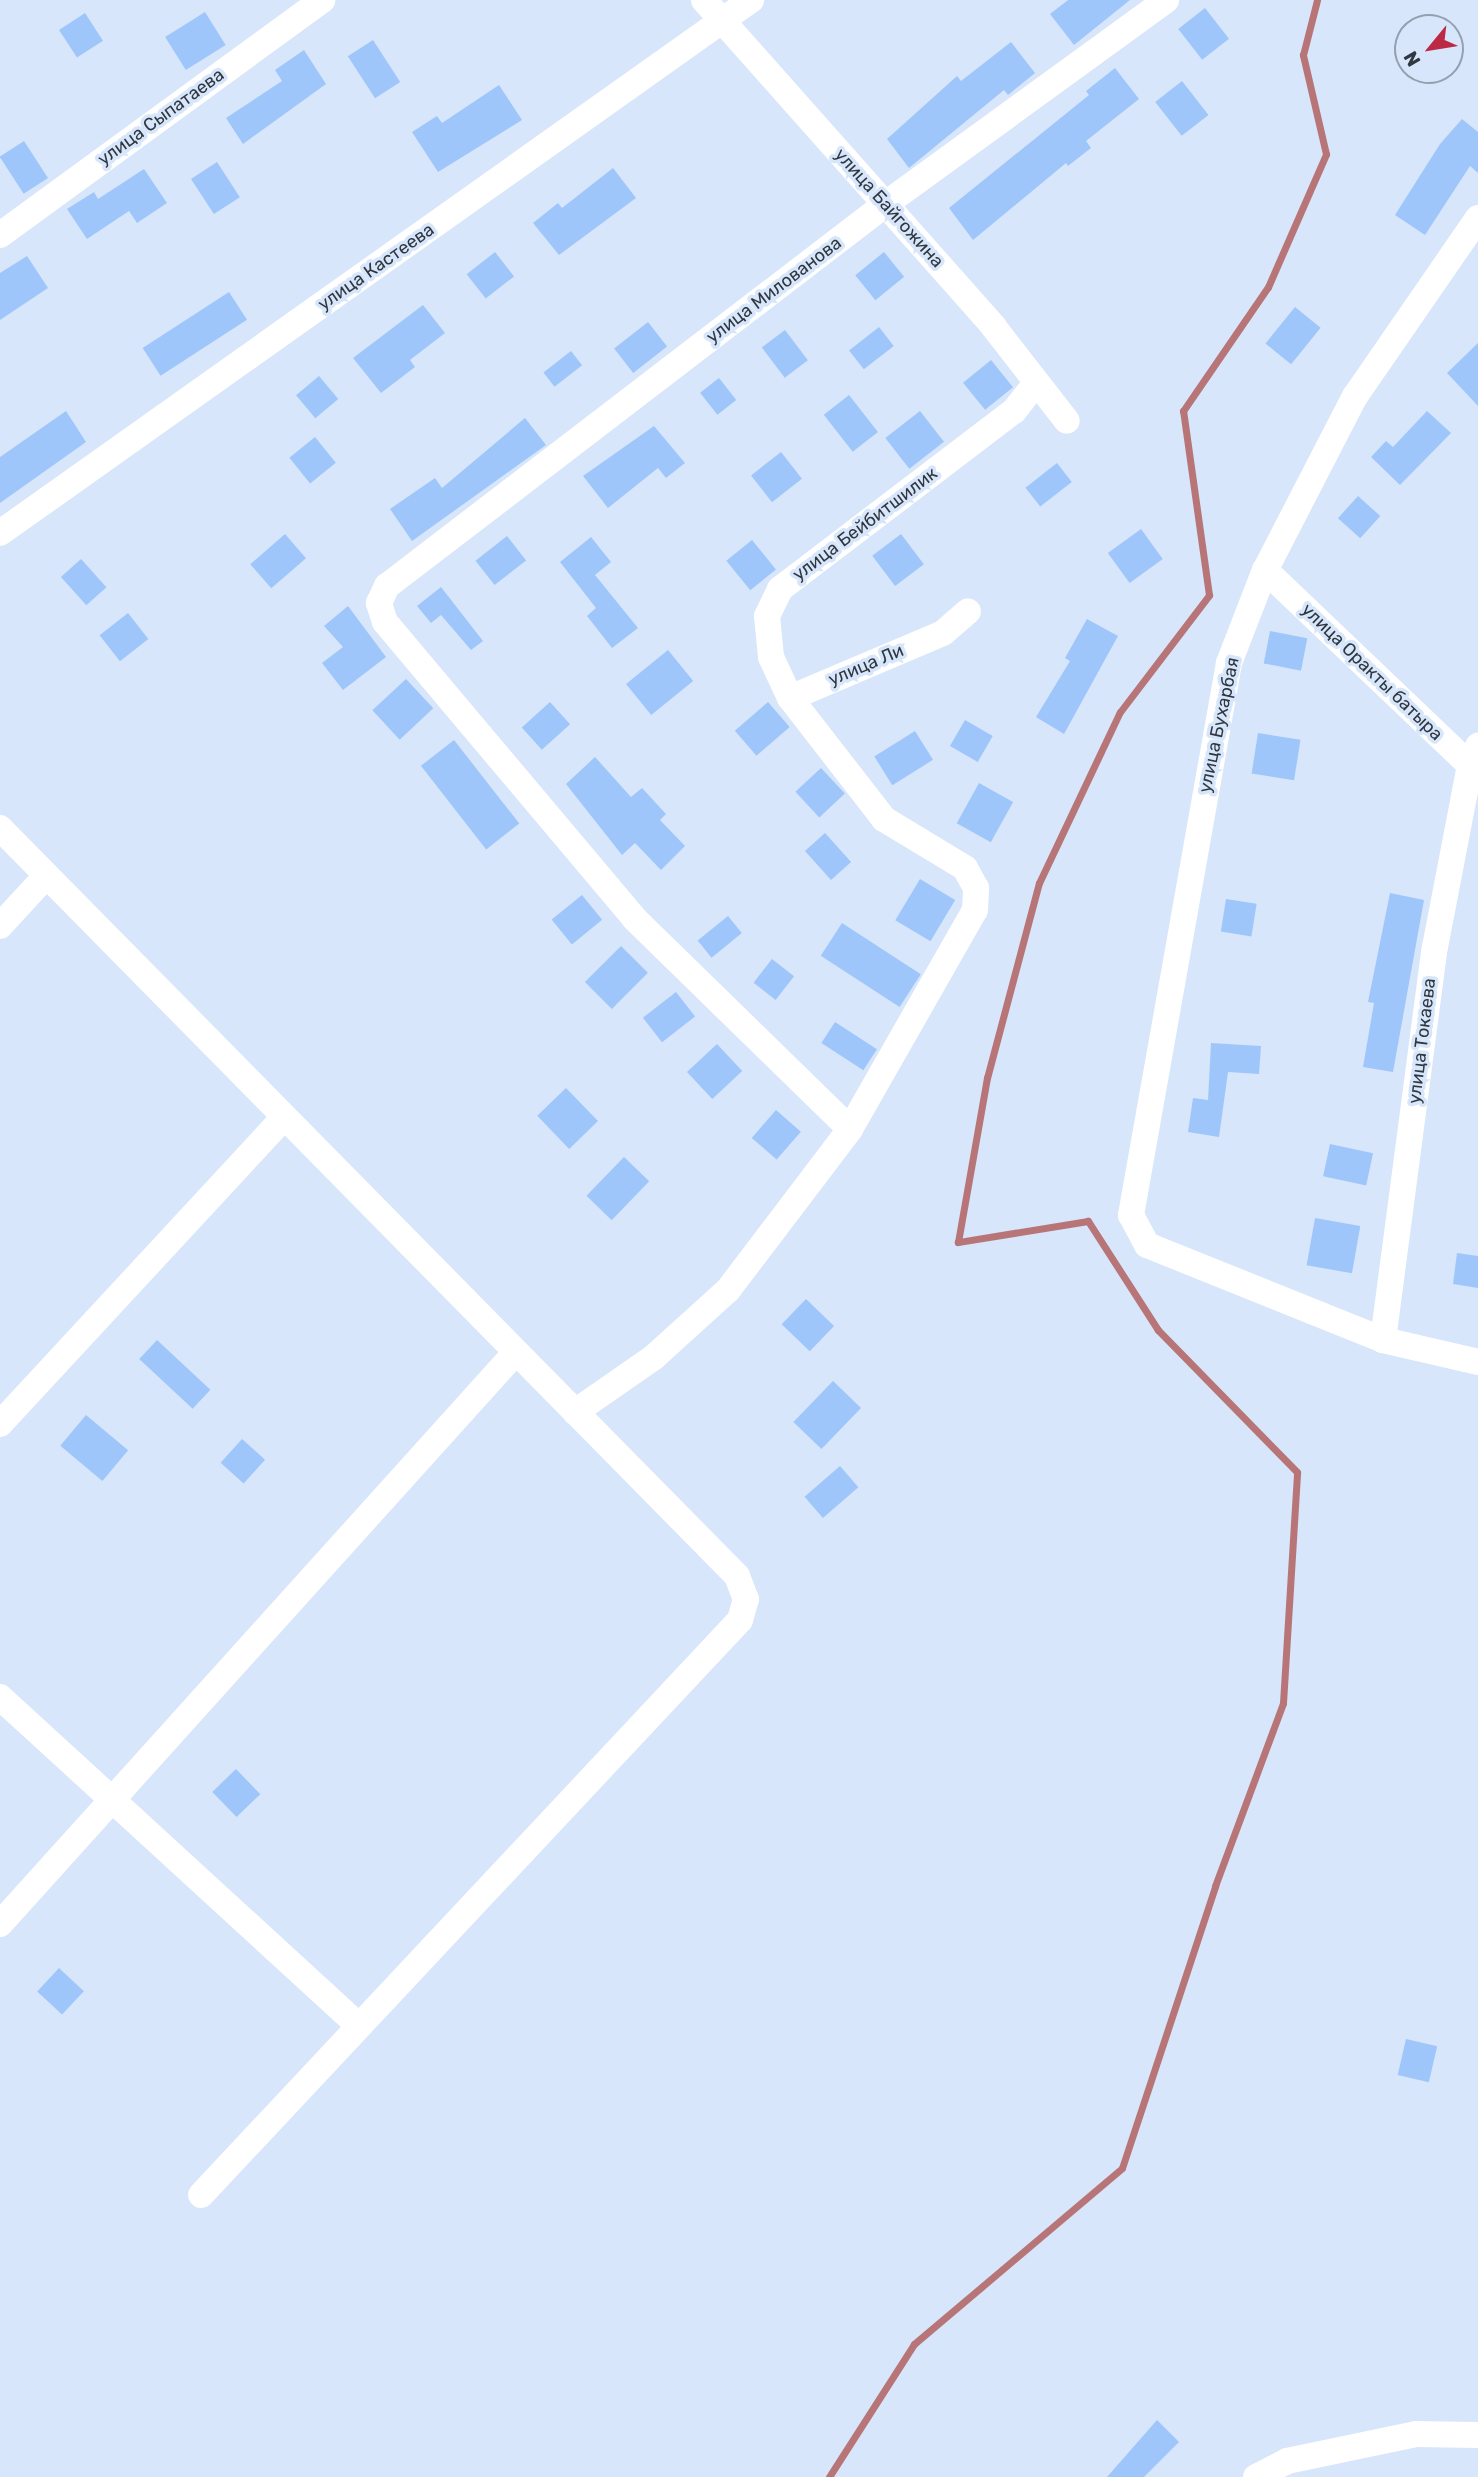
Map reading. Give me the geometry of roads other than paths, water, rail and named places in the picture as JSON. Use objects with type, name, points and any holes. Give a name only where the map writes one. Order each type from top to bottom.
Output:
[{"type":"street","name":"улица Сыпатаева","points":[[0,234],[322,0]]},
{"type":"street","name":"улица Байгожина","points":[[704,0],[887,203],[1067,421]]},
{"type":"street","name":"улица Кастеева","points":[[0,533],[751,0]]},
{"type":"street","name":"улица Милованова","points":[[850,1129],[635,919],[385,622],[379,603],[387,586],[887,203],[1166,0]]},
{"type":"street","name":"улица Бухарбая","points":[[1383,1340],[1147,1245],[1131,1215],[1229,663],[1265,570],[1355,396],[1478,218]]},
{"type":"street","name":"улица Бейбитшилик","points":[[575,1412],[654,1357],[728,1290],[850,1129],[975,910],[976,888],[965,868],[884,819],[790,698],[771,657],[766,616],[780,589],[1014,411],[1036,383]]},
{"type":"street","name":"улица Оракты батыра","points":[[1265,570],[1475,762]]},
{"type":"street","name":"улица Ли","points":[[790,698],[952,640],[968,611]]},
{"type":"street","name":"улица Токаева","points":[[1383,1340],[1435,947],[1475,762]]},
{"type":"street","points":[[0,828],[737,1576],[747,1599],[740,1620],[201,2195]]},
{"type":"street","points":[[0,926],[46,876]]},
{"type":"street","points":[[0,1424],[284,1117]]},
{"type":"street","points":[[1383,1340],[1478,1362]]},
{"type":"street","points":[[0,1924],[516,1352]]},
{"type":"street","points":[[0,1697],[359,2026]]},
{"type":"street","points":[[1256,2477],[1287,2461],[1416,2434],[1478,2434]]},
{"type":"waterway","points":[[829,2477],[914,2344],[1122,2168],[1215,1886],[1283,1703],[1297,1472],[1158,1330],[1088,1221],[958,1242],[987,1078],[1039,883],[1120,712],[1209,595],[1183,411],[1268,287],[1326,154],[1303,55],[1317,0]]}]
